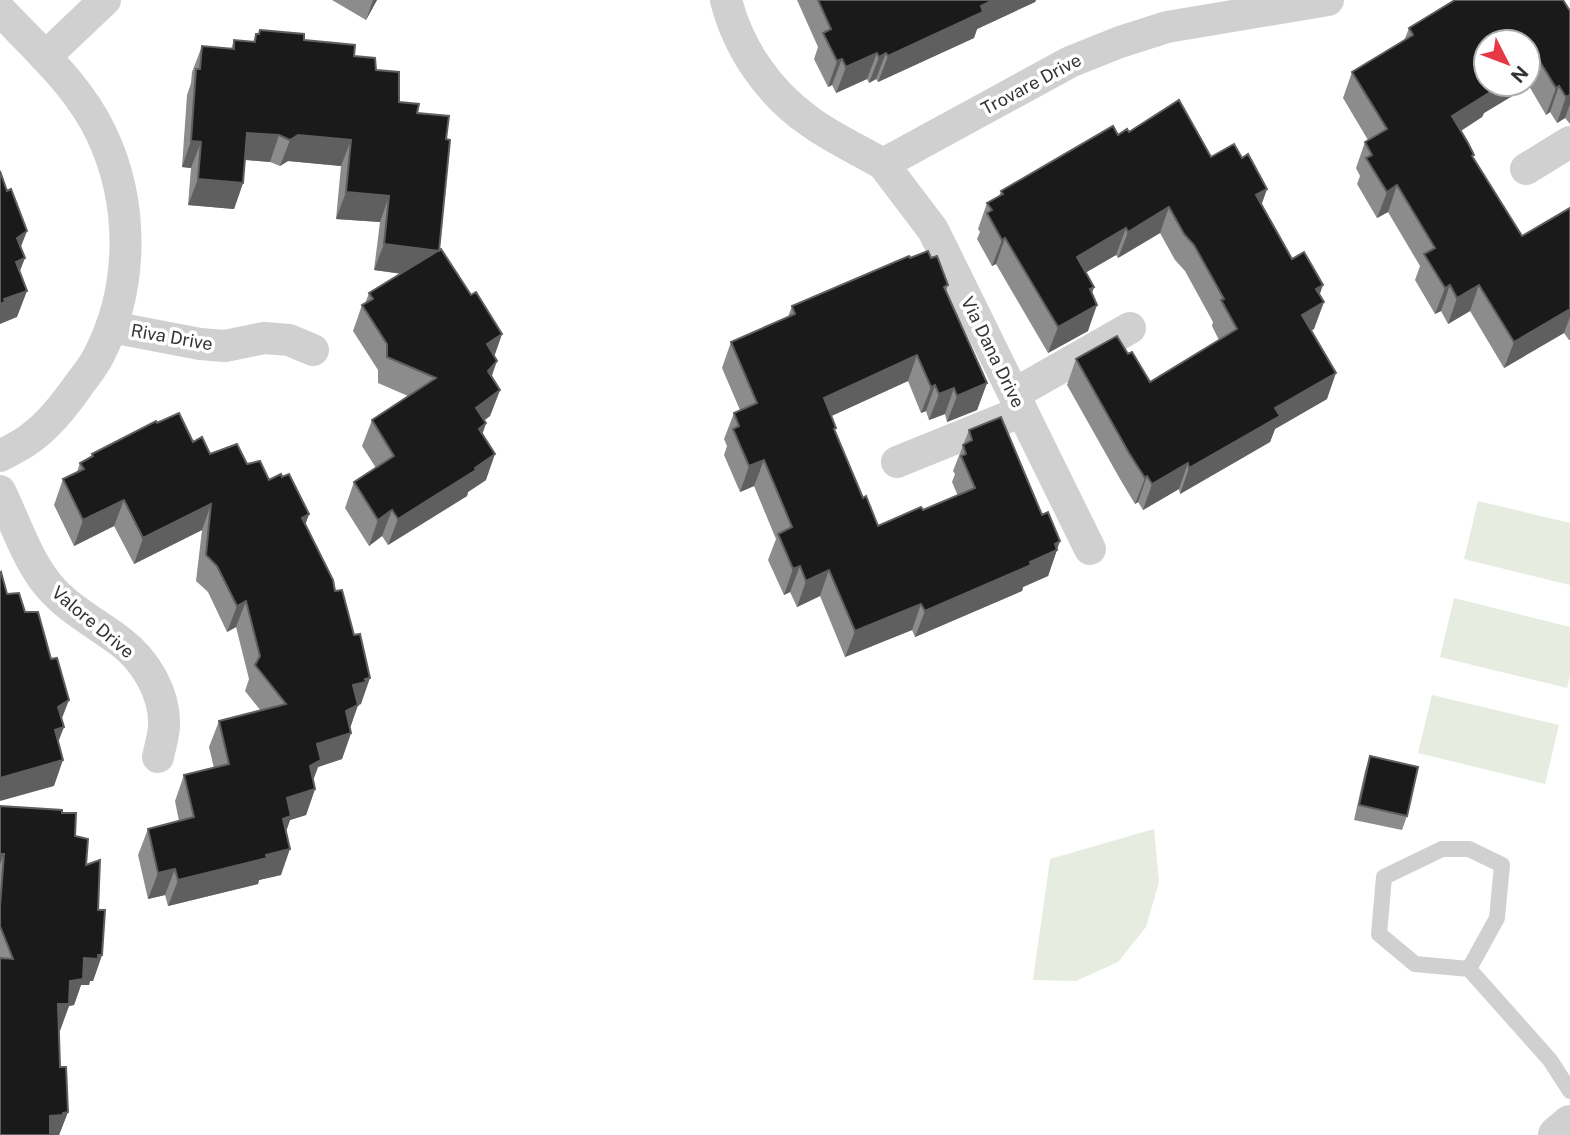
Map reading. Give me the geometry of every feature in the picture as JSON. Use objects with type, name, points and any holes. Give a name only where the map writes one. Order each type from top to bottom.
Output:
[{"type":"street","points":[[45,57],[104,0]]},
{"type":"street","points":[[726,0],[750,61],[786,100],[808,121],[883,164]]},
{"type":"street","name":"Trovare Drive","points":[[883,164],[1070,62],[1182,12],[1328,0]]},
{"type":"street","points":[[0,10],[82,100],[102,133],[119,182],[126,233],[123,285],[111,327],[98,357],[67,401],[32,437],[0,456]]},
{"type":"street","points":[[1526,169],[1570,142]]},
{"type":"street","name":"Via Dana Drive","points":[[883,164],[933,230],[1090,549]]},
{"type":"street","name":"Riva Drive","points":[[111,327],[200,344],[225,346],[264,338],[289,340],[313,351]]},
{"type":"street","points":[[897,462],[1018,403],[1130,328]]},
{"type":"street","name":"Valore Drive","points":[[0,491],[34,562],[49,586],[77,611],[124,644],[147,670],[162,698],[164,726],[158,757]]},
{"type":"street","points":[[1557,1135],[1570,1124]]},
{"type":"lane","points":[[1469,969],[1497,918],[1502,866],[1469,849],[1442,849],[1384,877],[1379,934],[1415,964],[1469,969],[1550,1060],[1570,1091]]},
{"type":"shaded area","points":[[1478,501],[1570,523],[1570,585],[1464,559]]},
{"type":"shaded area","points":[[1454,598],[1570,627],[1570,675],[1567,688],[1440,657]]},
{"type":"shaded area","points":[[1432,695],[1559,725],[1545,784],[1418,753]]},
{"type":"shaded area","points":[[1154,829],[1159,882],[1146,927],[1118,962],[1076,981],[1033,980],[1050,859]]},
{"type":"building","points":[[818,0],[993,0],[981,6],[983,12],[888,56],[886,53],[879,57],[877,53],[846,67],[842,59],[837,61],[823,33],[831,29]]},
{"type":"building","points":[[1455,0],[1563,0],[1570,11],[1570,95],[1566,97],[1559,86],[1556,88],[1542,65],[1542,28],[1472,28],[1472,98],[1481,98],[1452,116],[1474,155],[1472,156],[1522,236],[1570,208],[1570,309],[1514,342],[1479,285],[1457,298],[1450,285],[1445,288],[1424,254],[1435,248],[1397,185],[1387,192],[1366,158],[1372,155],[1365,142],[1387,129],[1352,72],[1413,35],[1409,28]]},
{"type":"building","points":[[260,30],[304,34],[304,40],[355,45],[354,56],[375,58],[376,70],[399,72],[399,102],[419,104],[417,113],[449,116],[446,139],[450,140],[439,251],[384,244],[389,196],[346,192],[351,140],[298,135],[290,140],[279,135],[247,133],[243,183],[198,179],[201,142],[191,141],[196,69],[200,69],[202,46],[234,49],[234,40],[255,42],[256,34],[259,34]]},
{"type":"building","points":[[1179,100],[1211,157],[1234,144],[1242,158],[1248,154],[1267,189],[1256,195],[1292,259],[1304,252],[1323,285],[1316,289],[1324,302],[1302,315],[1336,373],[1275,408],[1280,416],[1189,468],[1188,463],[1152,484],[1129,453],[1076,359],[1117,336],[1128,354],[1132,352],[1150,382],[1237,329],[1194,245],[1184,234],[1169,207],[1128,232],[1126,228],[1077,257],[1094,287],[1090,289],[1097,305],[1058,327],[1005,238],[1002,240],[987,213],[992,210],[987,203],[1003,194],[1001,191],[1113,126],[1118,135],[1127,129],[1129,132]]},
{"type":"building","points":[[0,171],[7,191],[11,189],[27,231],[17,238],[25,258],[16,262],[27,291],[4,299],[5,302],[0,304]]},
{"type":"building","points":[[441,249],[471,295],[476,292],[502,334],[487,344],[497,361],[488,371],[500,390],[476,408],[486,423],[479,429],[495,454],[475,468],[476,470],[398,519],[392,510],[378,520],[354,482],[394,456],[372,420],[436,378],[387,357],[387,344],[362,305],[373,299],[369,293]]},
{"type":"building","points":[[928,251],[931,258],[937,256],[948,285],[944,287],[987,383],[957,396],[954,388],[939,394],[935,385],[931,387],[917,355],[824,398],[863,498],[866,496],[878,526],[975,488],[961,456],[966,454],[963,445],[972,440],[969,430],[1001,417],[1042,515],[1048,512],[1060,541],[1055,544],[1057,550],[1030,562],[1031,565],[925,611],[921,604],[855,631],[829,570],[806,581],[800,566],[793,569],[778,534],[792,527],[764,460],[749,466],[733,429],[739,426],[734,413],[757,403],[731,342],[795,314],[792,306],[909,256],[910,258]]},
{"type":"building","points":[[179,413],[193,442],[202,437],[210,454],[237,444],[247,464],[260,461],[269,480],[281,474],[282,477],[289,474],[309,514],[302,518],[333,580],[335,591],[342,590],[354,635],[360,634],[370,678],[365,679],[366,682],[353,685],[358,705],[346,711],[351,733],[317,744],[321,760],[310,766],[315,789],[287,798],[291,816],[283,819],[290,849],[266,855],[267,858],[178,880],[175,869],[158,873],[148,829],[194,817],[184,775],[229,764],[219,721],[286,704],[255,665],[260,656],[246,601],[237,606],[217,566],[206,555],[211,504],[143,538],[124,500],[83,520],[63,479],[84,469],[80,463],[93,456],[92,454],[156,421],[157,423]]},
{"type":"building","points":[[0,573],[7,594],[19,593],[25,612],[38,612],[51,659],[57,658],[69,700],[58,707],[64,727],[55,730],[63,760],[0,778]]},
{"type":"building","points":[[1370,756],[1418,767],[1407,816],[1359,805]]},
{"type":"building","points":[[0,806],[76,813],[75,836],[88,839],[86,865],[100,860],[98,910],[105,910],[102,955],[98,955],[98,959],[84,958],[83,979],[70,981],[69,1004],[58,1004],[60,1067],[66,1067],[68,1112],[50,1116],[50,1135],[0,1135],[0,958],[13,959],[0,926],[4,854],[0,854]]}]
